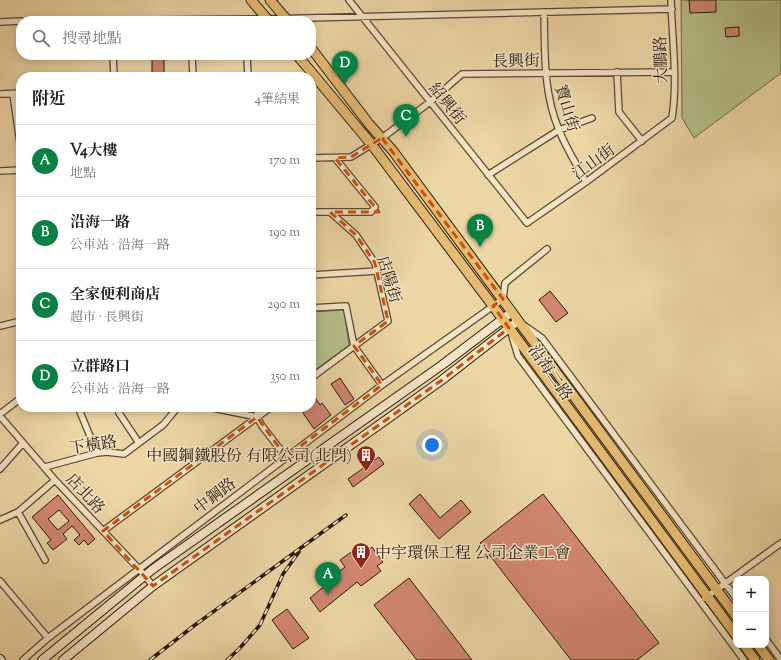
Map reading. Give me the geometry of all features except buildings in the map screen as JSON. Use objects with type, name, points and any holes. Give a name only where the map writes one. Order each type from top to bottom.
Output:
[{"type":"main road","points":[[251,0],[264,16]]},
{"type":"main road","points":[[270,0],[283,16]]},
{"type":"main road","points":[[316,54],[393,151],[518,321]]},
{"type":"main road","name":"沿海二路","points":[[301,60],[311,72]]},
{"type":"main road","name":"沿海二路","points":[[316,78],[372,145],[493,306],[704,599],[733,632]]},
{"type":"main road","name":"沿海二路","points":[[518,321],[733,612]]},
{"type":"main road","points":[[746,648],[755,660]]},
{"type":"main road","points":[[760,648],[769,660]]},
{"type":"street","name":"紹興街","points":[[349,0],[527,223]]},
{"type":"street","name":"大鵬路","points":[[671,0],[674,72],[674,106],[672,118]]},
{"type":"street","points":[[316,18],[672,9]]},
{"type":"street","name":"寶山街","points":[[544,12],[545,73],[549,99],[559,130],[586,182]]},
{"type":"street","points":[[0,22],[16,22]]},
{"type":"street","points":[[113,60],[114,72]]},
{"type":"street","points":[[192,60],[193,72]]},
{"type":"street","points":[[247,60],[248,72]]},
{"type":"street","points":[[617,72],[619,112],[642,141]]},
{"type":"street","name":"長興街","points":[[316,158],[351,157],[372,145],[430,102],[462,74],[674,72]]},
{"type":"street","points":[[0,94],[16,94]]},
{"type":"street","points":[[13,94],[16,115]]},
{"type":"street","points":[[488,175],[559,130],[592,118]]},
{"type":"street","name":"江山街","points":[[527,223],[586,182],[672,118]]},
{"type":"street","points":[[316,212],[372,212],[375,207],[335,158]]},
{"type":"street","points":[[0,171],[16,170]]},
{"type":"street","name":"店陽街","points":[[316,374],[388,321],[375,263],[356,235],[330,212]]},
{"type":"street","points":[[503,299],[505,283],[546,249]]},
{"type":"street","points":[[316,275],[377,271]]},
{"type":"street","name":"中鋼路","points":[[23,660],[48,638],[286,457],[382,385],[503,299]]},
{"type":"street","points":[[316,308],[346,306],[354,346],[382,385]]},
{"type":"street","name":"中鋼路","points":[[42,660],[144,576],[442,365],[512,312]]},
{"type":"street","points":[[63,660],[153,586],[442,380],[518,321]]},
{"type":"street","name":"沿海二路","points":[[518,321],[542,338],[733,594]]},
{"type":"street","points":[[0,326],[16,322]]},
{"type":"street","points":[[0,415],[16,402]]},
{"type":"street","points":[[80,412],[97,453]]},
{"type":"street","name":"下橫路","points":[[44,467],[97,453],[107,452],[124,454],[163,425],[174,412]]},
{"type":"street","points":[[236,412],[258,416]]},
{"type":"street","points":[[258,412],[262,426],[286,457]]},
{"type":"street","points":[[103,531],[264,412]]},
{"type":"street","points":[[119,413],[139,443]]},
{"type":"street","name":"店北路","points":[[0,415],[55,480],[139,569],[153,586]]},
{"type":"street","points":[[0,469],[23,443]]},
{"type":"street","points":[[0,520],[18,512],[55,480]]},
{"type":"street","points":[[18,512],[44,560]]},
{"type":"street","points":[[704,599],[781,543]]},
{"type":"street","points":[[0,581],[48,638]]},
{"type":"street","name":"沿海二路","points":[[704,599],[744,660]]},
{"type":"street","points":[[769,643],[781,660]]},
{"type":"highlighted area","points":[[382,138],[503,299],[493,306],[509,328],[442,380],[153,586],[103,531],[257,417],[286,457],[382,385],[354,346],[388,321],[375,263],[356,235],[330,212],[379,212],[335,158],[351,157]]},
{"type":"green space","points":[[681,0],[781,0],[781,73],[694,138],[682,118]]},
{"type":"green space","points":[[344,310],[349,345],[316,369],[316,312]]},
{"type":"railway","points":[[150,660],[195,625],[346,515]]},
{"type":"railway","points":[[227,660],[260,625],[283,574],[299,552]]},
{"type":"place","name":"立群路口","points":[[345,84]]},
{"type":"place","name":"全家便利商店","points":[[406,137]]},
{"type":"place","name":"沿海一路","points":[[480,247]]},
{"type":"place","name":"中國鋼鐵股份 有限公司(北門)","points":[[366,472]]},
{"type":"place","name":"中宇環保工程 公司企業工會","points":[[361,569]]},
{"type":"place","name":"V4大樓","points":[[328,595]]}]
